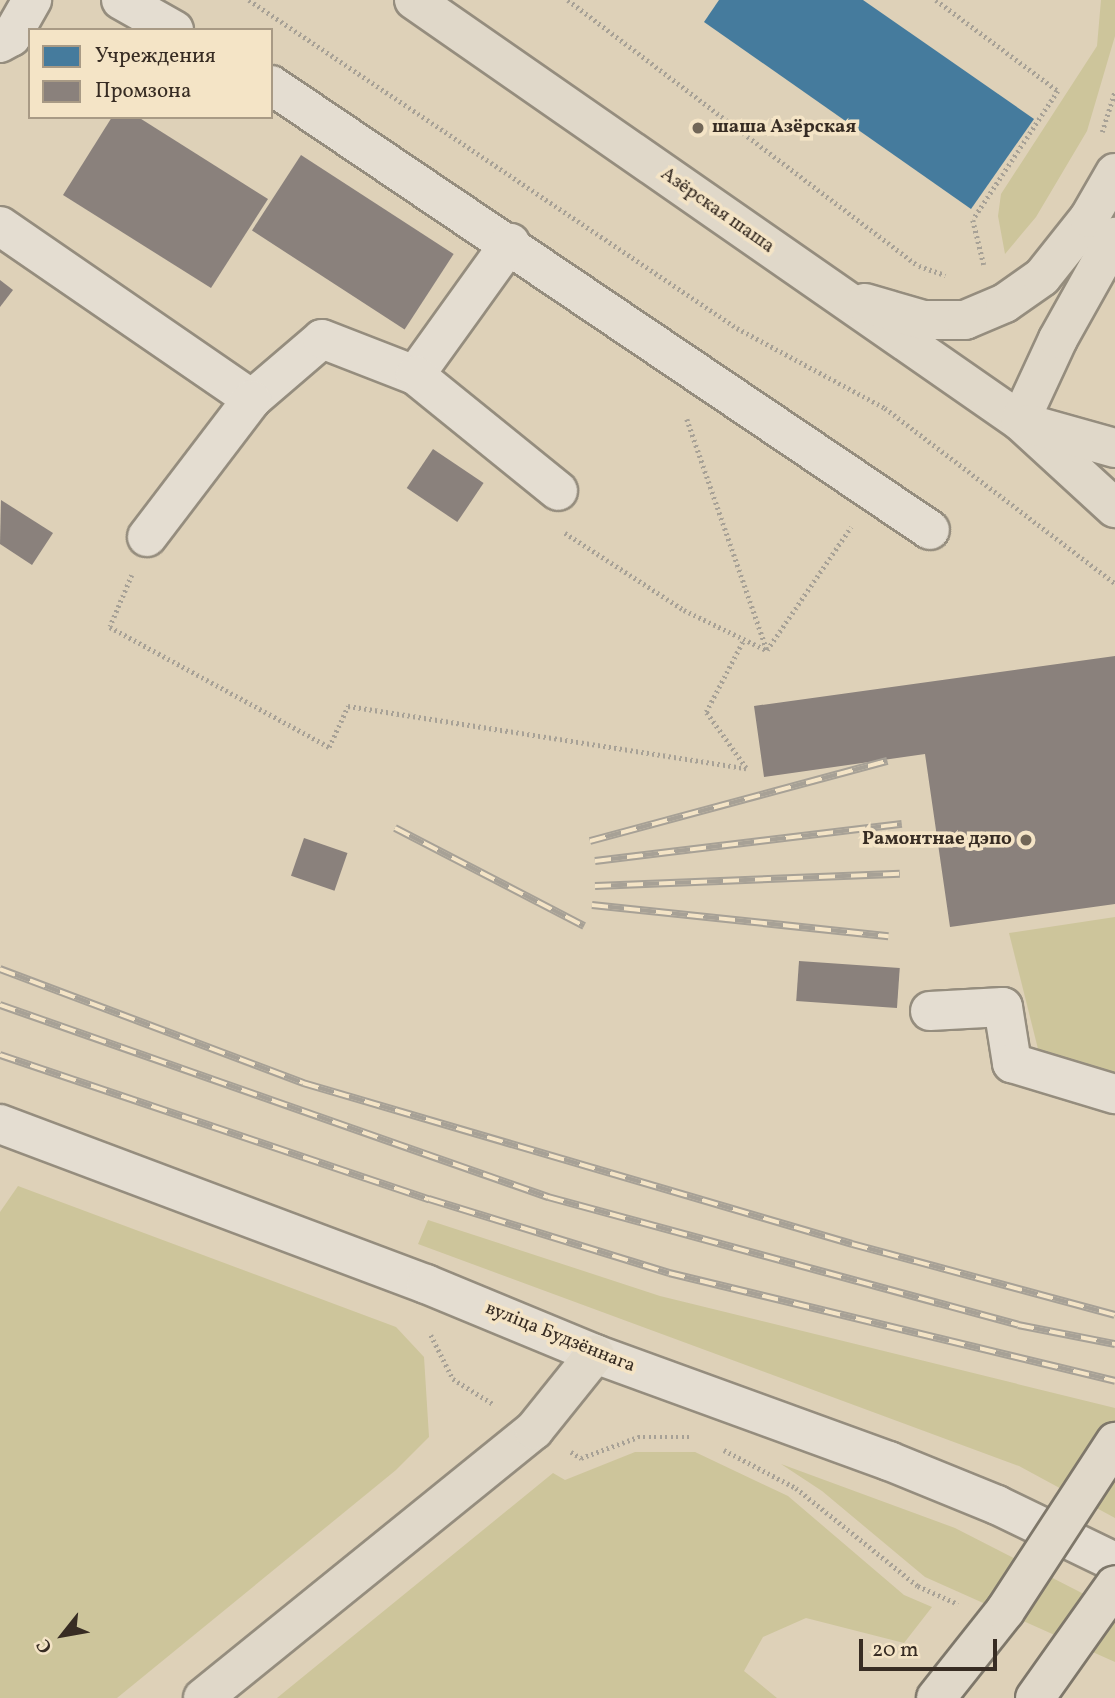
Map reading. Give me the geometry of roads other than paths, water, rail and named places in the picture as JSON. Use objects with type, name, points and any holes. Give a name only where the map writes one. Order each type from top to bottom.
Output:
[{"type":"main road","name":"Азёрская шаша","points":[[414,0],[1020,421],[1115,508]]},
{"type":"main road","points":[[836,295],[923,320],[965,320],[1006,303],[1042,277],[1089,218],[1115,173]]},
{"type":"main road","points":[[1020,421],[1058,339],[1115,237]]},
{"type":"main road","name":"Азёрская шаша","points":[[1020,421],[1115,448]]},
{"type":"main road","points":[[203,1698],[534,1430],[595,1354]]},
{"type":"main road","points":[[936,1698],[1005,1611],[1115,1442]]},
{"type":"main road","points":[[1035,1698],[1115,1585]]},
{"type":"street","points":[[0,43],[11,37],[32,0]]},
{"type":"street","points":[[121,0],[170,28]]},
{"type":"street","points":[[273,86],[510,243],[930,530]]},
{"type":"street","points":[[0,226],[253,398]]},
{"type":"street","points":[[415,375],[510,243]]},
{"type":"street","points":[[148,537],[253,398],[322,339],[415,375],[558,491]]},
{"type":"street","points":[[930,1011],[1003,1007],[1012,1063],[1115,1094]]},
{"type":"street","name":"вуліца Будзённага","points":[[0,1124],[426,1284],[595,1354],[889,1461],[997,1505],[1115,1562]]},
{"type":"railway","points":[[590,841],[887,761]]},
{"type":"railway","points":[[595,861],[902,824]]},
{"type":"railway","points":[[395,828],[584,926]]},
{"type":"railway","points":[[595,886],[900,874]]},
{"type":"railway","points":[[592,905],[888,936]]},
{"type":"railway","points":[[0,969],[303,1083],[852,1244],[1115,1315]]},
{"type":"railway","points":[[0,1005],[548,1197],[1018,1325],[1115,1344]]},
{"type":"railway","points":[[0,1055],[429,1199],[669,1273],[1115,1381]]},
{"type":"place","name":"шаша Азёрская","points":[[698,128]]},
{"type":"place","name":"Рамонтнае дэпо","points":[[1026,840]]}]
